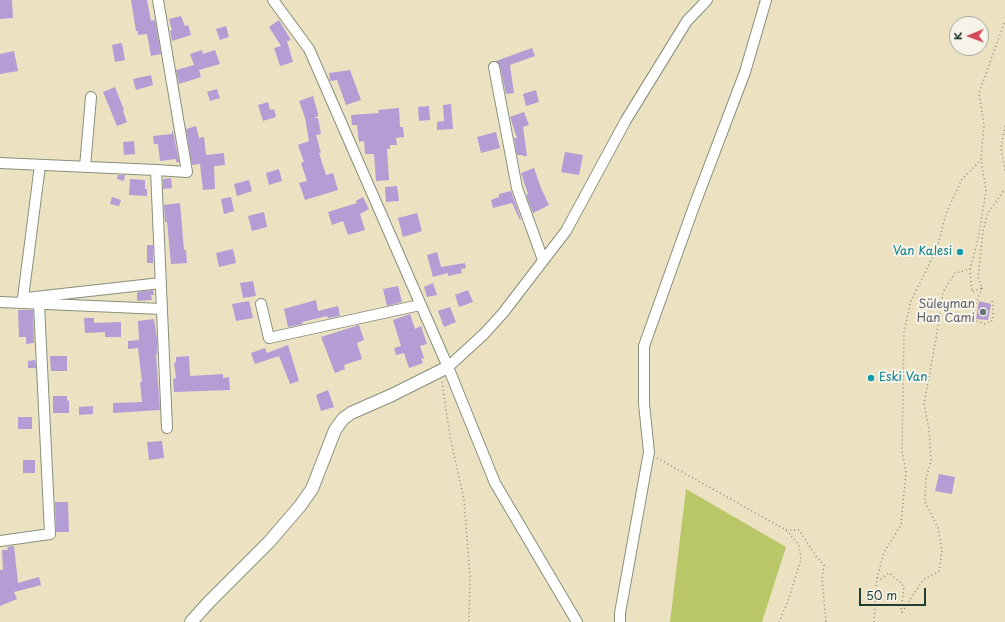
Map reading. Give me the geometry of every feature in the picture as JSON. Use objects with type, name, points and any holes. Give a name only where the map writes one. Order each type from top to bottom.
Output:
[{"type":"street","points":[[0,163],[186,172],[158,0]]},
{"type":"street","points":[[273,0],[309,48],[448,367],[495,483],[577,622]]},
{"type":"street","points":[[191,622],[269,542],[300,506],[312,489],[335,430],[343,419],[351,413],[392,395],[448,367],[484,334],[503,313],[566,231],[626,120],[687,21],[707,0]]},
{"type":"street","points":[[620,622],[620,613],[649,452],[644,404],[644,346],[693,209],[745,72],[766,0]]},
{"type":"street","points":[[494,67],[517,188],[543,260]]},
{"type":"street","points":[[85,167],[91,98]]},
{"type":"street","points":[[23,298],[40,165]]},
{"type":"street","points":[[156,170],[167,428]]},
{"type":"street","points":[[0,296],[23,298],[161,283]]},
{"type":"street","points":[[0,302],[162,309]]},
{"type":"street","points":[[0,541],[50,534],[39,304]]},
{"type":"street","points":[[261,304],[269,338],[420,305]]},
{"type":"path","points":[[982,288],[972,292],[970,269],[980,227],[986,191],[981,158],[984,126],[979,93],[1005,21]]},
{"type":"path","points":[[1005,126],[1001,148],[1005,171]]},
{"type":"path","points":[[874,622],[877,578],[884,552],[901,525],[906,472],[902,452],[904,330],[911,302],[937,248],[946,214],[962,179],[981,158]]},
{"type":"path","points":[[992,301],[992,320],[985,324],[974,320],[976,303],[982,288],[978,277],[984,227],[988,213],[1005,189]]},
{"type":"path","points":[[877,578],[881,579],[889,573],[900,582],[904,588],[902,612],[924,580],[939,570],[942,551],[938,528],[925,502],[926,478],[931,462],[929,429],[924,404],[943,292],[955,273],[970,269]]},
{"type":"path","points":[[448,367],[442,376],[450,436],[464,500],[470,577],[469,622]]},
{"type":"path","points":[[649,452],[662,461],[786,530],[799,545],[801,559],[788,601],[779,622]]},
{"type":"path","points":[[786,530],[799,530],[816,556],[824,565],[822,578],[826,622]]},
{"type":"green space","points":[[686,489],[786,547],[762,622],[670,622]]},
{"type":"building","points":[[0,0],[12,0],[13,18],[0,19]]},
{"type":"building","points":[[131,0],[147,0],[151,21],[155,20],[161,54],[151,56],[147,34],[138,35]]},
{"type":"building","points":[[181,16],[185,26],[188,25],[191,35],[172,41],[170,31],[172,30],[169,19]]},
{"type":"building","points":[[279,20],[291,40],[287,41],[293,62],[280,66],[274,48],[281,46],[269,27]]},
{"type":"building","points":[[226,26],[229,37],[220,40],[216,29]]},
{"type":"building","points":[[122,43],[125,60],[115,62],[112,45]]},
{"type":"building","points":[[532,48],[535,56],[510,65],[514,93],[506,94],[500,66],[496,61]]},
{"type":"building","points":[[202,50],[203,54],[215,50],[220,64],[199,70],[201,77],[179,84],[176,70],[194,65],[190,54]]},
{"type":"building","points":[[14,51],[18,71],[0,74],[0,54]]},
{"type":"building","points":[[350,70],[361,100],[346,105],[337,80],[330,81],[329,73]]},
{"type":"building","points":[[151,75],[153,85],[136,90],[133,79]]},
{"type":"building","points":[[115,87],[127,122],[117,126],[103,92]]},
{"type":"building","points":[[217,89],[220,98],[210,101],[207,92]]},
{"type":"building","points":[[536,90],[539,102],[526,106],[523,94]]},
{"type":"building","points":[[313,96],[318,114],[318,116],[314,118],[318,118],[321,134],[316,135],[321,153],[319,153],[326,175],[333,173],[338,190],[305,200],[299,183],[307,181],[301,163],[304,162],[298,145],[309,141],[305,118],[299,101]]},
{"type":"building","points":[[268,102],[270,110],[274,109],[276,117],[263,121],[258,105]]},
{"type":"building","points":[[451,104],[453,129],[437,130],[437,122],[444,121],[443,105]]},
{"type":"building","points":[[429,106],[430,120],[419,121],[418,107]]},
{"type":"building","points":[[399,108],[400,127],[403,127],[404,137],[396,138],[397,145],[390,145],[390,149],[387,149],[389,180],[376,181],[374,154],[365,154],[364,141],[359,142],[357,125],[352,125],[351,115],[379,113],[378,110]]},
{"type":"building","points":[[524,112],[529,125],[523,127],[527,156],[517,155],[514,138],[517,138],[510,117]]},
{"type":"building","points":[[196,126],[199,138],[204,137],[206,155],[224,153],[225,165],[214,166],[215,189],[203,190],[200,164],[192,165],[186,129]]},
{"type":"building","points":[[172,131],[179,162],[176,162],[176,159],[160,161],[158,144],[154,144],[153,136],[172,134]]},
{"type":"building","points":[[496,132],[500,148],[481,153],[477,137]]},
{"type":"building","points":[[134,141],[135,154],[124,155],[123,142]]},
{"type":"building","points":[[565,152],[583,155],[579,175],[561,172]]},
{"type":"building","points":[[534,168],[549,205],[533,213],[526,195],[528,194],[521,173]]},
{"type":"building","points":[[279,169],[282,181],[269,185],[266,173]]},
{"type":"building","points":[[118,175],[125,175],[124,181],[117,179]]},
{"type":"building","points":[[171,178],[172,188],[163,189],[163,179]]},
{"type":"building","points":[[130,179],[145,180],[147,196],[129,195]]},
{"type":"building","points":[[249,180],[252,191],[237,196],[234,184]]},
{"type":"building","points":[[397,186],[399,201],[386,202],[385,187]]},
{"type":"building","points":[[511,191],[521,219],[520,220],[512,203],[493,208],[491,200],[499,197],[499,194]]},
{"type":"building","points":[[112,197],[121,200],[119,206],[110,204]]},
{"type":"building","points":[[231,197],[234,211],[224,214],[221,199]]},
{"type":"building","points":[[363,197],[369,209],[360,214],[365,230],[348,235],[343,221],[332,225],[328,212],[357,203],[356,201]]},
{"type":"building","points":[[180,203],[184,250],[186,250],[187,263],[171,264],[164,205]]},
{"type":"building","points":[[264,212],[267,227],[252,231],[248,216]]},
{"type":"building","points":[[417,213],[422,231],[403,237],[398,218]]},
{"type":"building","points":[[147,245],[153,245],[153,263],[147,263]]},
{"type":"building","points":[[233,249],[236,263],[219,267],[216,253]]},
{"type":"building","points":[[437,252],[441,267],[465,263],[466,268],[461,269],[462,273],[448,276],[448,273],[433,277],[427,255]]},
{"type":"building","points":[[253,281],[256,296],[243,298],[240,283]]},
{"type":"building","points":[[433,283],[437,295],[427,297],[424,287]]},
{"type":"building","points":[[398,286],[402,302],[387,306],[383,289]]},
{"type":"building","points":[[153,290],[154,295],[151,295],[152,300],[137,301],[137,292]]},
{"type":"building","points":[[468,290],[473,302],[459,307],[455,295]]},
{"type":"building","points":[[316,300],[318,311],[338,306],[340,316],[328,318],[327,316],[288,327],[284,309]]},
{"type":"building","points":[[249,301],[253,318],[236,321],[232,304]]},
{"type":"building","name":"Süleyman Han Cami","points":[[979,301],[991,304],[988,320],[976,319]]},
{"type":"building","points":[[450,307],[456,322],[444,327],[438,311]]},
{"type":"building","points":[[18,310],[33,310],[34,343],[26,344],[26,337],[19,337]]},
{"type":"building","points":[[410,314],[415,329],[421,326],[427,344],[420,346],[424,358],[421,359],[423,363],[409,368],[404,353],[396,355],[394,348],[401,346],[393,320]]},
{"type":"building","points":[[84,318],[94,318],[94,323],[121,322],[121,337],[105,337],[105,332],[85,333]]},
{"type":"building","points":[[154,319],[157,339],[156,354],[160,410],[113,413],[113,403],[142,402],[140,382],[142,382],[138,348],[128,349],[128,341],[139,340],[138,321]]},
{"type":"building","points":[[359,325],[364,340],[357,343],[362,359],[344,365],[345,369],[335,373],[321,337]]},
{"type":"building","points":[[288,345],[299,381],[290,384],[279,356],[255,364],[251,353],[265,348],[267,353]]},
{"type":"building","points":[[50,356],[67,356],[67,371],[51,371]]},
{"type":"building","points":[[189,356],[190,376],[223,374],[223,378],[229,377],[230,390],[174,392],[173,379],[176,378],[174,363],[176,362],[176,357]]},
{"type":"building","points":[[35,360],[36,368],[28,368],[28,361]]},
{"type":"building","points":[[328,390],[334,407],[321,411],[316,395]]},
{"type":"building","points":[[53,396],[67,396],[67,401],[69,400],[69,413],[53,413]]},
{"type":"building","points":[[93,406],[93,414],[79,415],[79,407]]},
{"type":"building","points":[[18,417],[32,417],[32,429],[18,429]]},
{"type":"building","points":[[162,441],[164,458],[149,460],[147,442]]},
{"type":"building","points":[[23,460],[35,460],[35,473],[23,473]]},
{"type":"building","points":[[939,474],[955,477],[952,494],[935,491]]},
{"type":"building","points":[[55,502],[68,502],[69,532],[56,532]]},
{"type":"building","points":[[14,546],[18,583],[39,577],[41,585],[14,592],[17,599],[0,606],[0,570],[3,570],[2,550],[8,550],[7,547]]},
{"type":"place","name":"Van Kalesi","points":[[960,252]]},
{"type":"place","name":"Süleyman Han Cami","points":[[983,312]]},
{"type":"place","name":"Eski Van","points":[[871,378]]}]
